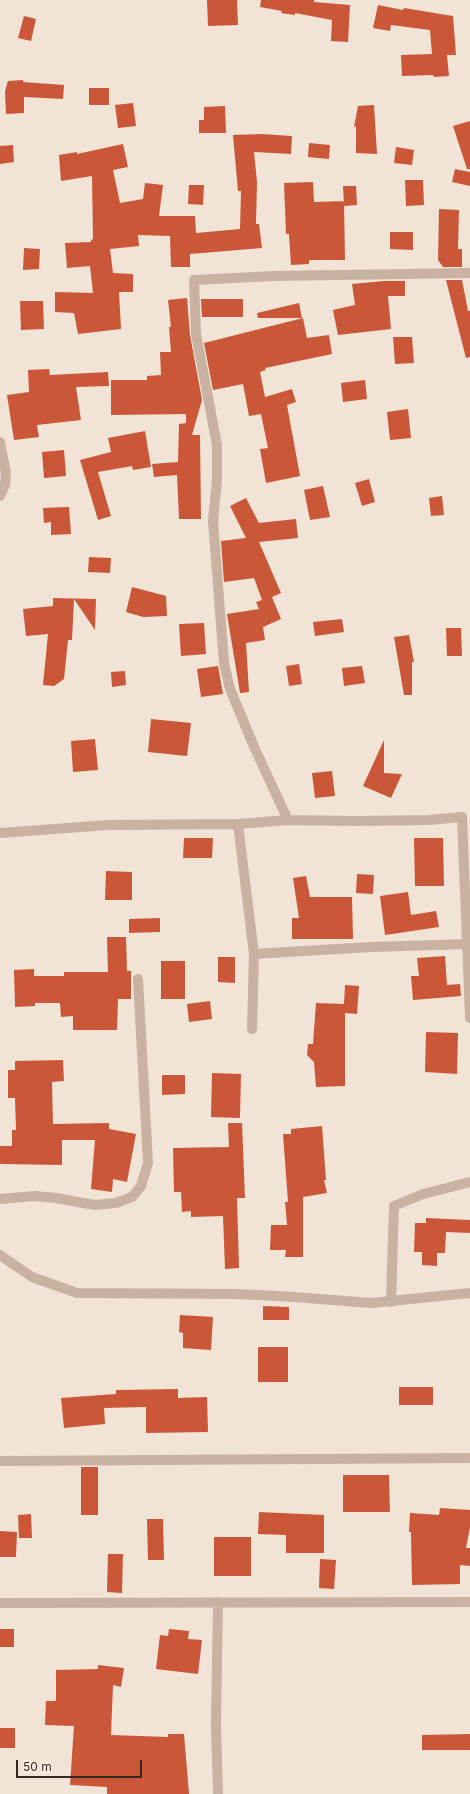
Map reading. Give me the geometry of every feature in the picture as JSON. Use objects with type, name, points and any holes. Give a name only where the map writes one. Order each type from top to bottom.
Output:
[{"type":"street","points":[[288,820],[255,749],[230,689],[224,663],[213,521],[217,480],[217,445],[196,334],[194,280],[273,276],[470,273]]},
{"type":"street","points":[[0,442],[6,473],[0,496]]},
{"type":"street","points":[[0,833],[108,825],[238,824],[288,820],[429,820],[462,817],[470,1018]]},
{"type":"street","points":[[238,824],[254,954],[252,1029]]},
{"type":"street","points":[[254,954],[372,947],[468,944]]},
{"type":"street","points":[[0,1199],[35,1196],[95,1205],[116,1203],[132,1197],[141,1186],[148,1163],[138,979]]},
{"type":"street","points":[[390,1302],[394,1206],[423,1194],[470,1182]]},
{"type":"street","points":[[0,1255],[32,1277],[77,1293],[238,1294],[294,1296],[371,1303],[470,1293]]},
{"type":"street","points":[[0,1461],[469,1460]]},
{"type":"street","points":[[218,1602],[216,1723],[218,1794]]},
{"type":"street","points":[[0,1603],[470,1602]]},
{"type":"building","points":[[207,0],[237,0],[238,25],[208,26]]},
{"type":"building","points":[[261,0],[314,0],[314,2],[350,5],[348,42],[331,41],[332,20],[295,13],[295,15],[281,13],[282,11],[260,7]]},
{"type":"building","points":[[378,5],[403,10],[404,8],[453,16],[456,55],[447,55],[449,76],[402,76],[401,55],[432,54],[430,30],[391,25],[390,31],[373,28]]},
{"type":"building","points":[[24,16],[36,19],[31,41],[18,38]]},
{"type":"building","points":[[23,80],[23,82],[64,85],[63,99],[24,97],[24,113],[6,114],[5,91],[8,81]]},
{"type":"building","points":[[89,88],[109,88],[109,105],[89,105]]},
{"type":"building","points":[[133,103],[136,126],[118,128],[115,105]]},
{"type":"building","points":[[374,105],[377,154],[356,153],[356,126],[354,127],[358,106]]},
{"type":"building","points":[[225,106],[226,133],[199,133],[199,120],[204,120],[204,107]]},
{"type":"building","points":[[470,121],[470,169],[467,169],[453,126]]},
{"type":"building","points":[[261,134],[292,136],[291,154],[254,152],[257,182],[256,224],[259,224],[262,248],[190,254],[190,267],[171,267],[170,236],[138,235],[139,246],[110,249],[113,273],[133,274],[133,292],[119,292],[121,329],[78,334],[74,313],[55,312],[55,292],[93,293],[90,266],[67,268],[65,243],[91,242],[93,239],[92,176],[61,181],[59,155],[77,152],[77,154],[123,144],[128,167],[113,170],[120,203],[143,199],[145,183],[163,185],[159,216],[195,216],[196,233],[240,229],[241,191],[238,191],[233,135]]},
{"type":"building","points":[[309,143],[330,145],[329,159],[308,157]]},
{"type":"building","points":[[13,145],[14,162],[0,164],[0,146]]},
{"type":"building","points":[[396,147],[414,150],[412,165],[394,163]]},
{"type":"building","points":[[455,169],[470,172],[470,186],[452,182]]},
{"type":"building","points":[[405,180],[423,180],[424,205],[406,206]]},
{"type":"building","points":[[313,182],[314,202],[344,201],[345,260],[309,260],[309,264],[291,265],[289,234],[286,234],[284,183]]},
{"type":"building","points":[[189,185],[204,185],[203,205],[188,204]]},
{"type":"building","points":[[343,186],[356,186],[357,205],[344,206]]},
{"type":"building","points":[[439,209],[459,210],[458,249],[462,249],[462,267],[443,267],[438,260]]},
{"type":"building","points":[[390,232],[413,232],[413,250],[390,249]]},
{"type":"building","points":[[24,248],[40,249],[39,269],[23,270]]},
{"type":"building","points":[[446,280],[462,280],[468,311],[470,311],[470,357],[466,358]]},
{"type":"building","points":[[405,281],[405,296],[388,296],[391,329],[338,335],[333,310],[355,305],[352,284]]},
{"type":"building","points":[[187,298],[190,335],[202,400],[192,435],[200,435],[201,519],[179,519],[177,475],[154,477],[152,464],[178,462],[179,424],[186,423],[186,414],[111,415],[111,380],[147,380],[147,376],[161,375],[160,352],[171,352],[169,327],[171,327],[168,300]]},
{"type":"building","points":[[201,299],[243,299],[243,317],[202,317]]},
{"type":"building","points":[[20,301],[43,301],[44,329],[21,330]]},
{"type":"building","points":[[299,303],[302,318],[258,318],[257,313]]},
{"type":"building","points":[[303,318],[307,338],[329,335],[332,354],[265,368],[266,370],[260,372],[265,397],[292,389],[296,402],[287,405],[300,476],[266,483],[260,449],[268,448],[261,414],[249,416],[243,384],[213,390],[204,343]]},
{"type":"building","points":[[393,337],[412,337],[414,363],[395,364]]},
{"type":"building","points":[[49,369],[50,375],[108,372],[109,386],[76,387],[81,420],[37,425],[39,437],[14,440],[7,395],[29,392],[28,370]]},
{"type":"building","points":[[365,380],[367,399],[343,402],[341,383]]},
{"type":"building","points":[[408,409],[411,438],[390,440],[387,412]]},
{"type":"building","points":[[145,431],[151,467],[133,470],[132,466],[98,472],[111,516],[98,520],[80,460],[111,452],[108,438]]},
{"type":"building","points":[[64,450],[66,476],[44,478],[42,452]]},
{"type":"building","points":[[369,479],[375,502],[362,506],[355,483]]},
{"type":"building","points":[[323,486],[330,517],[310,520],[304,490]]},
{"type":"building","points":[[442,496],[444,515],[431,516],[429,498]]},
{"type":"building","points":[[246,498],[259,523],[296,519],[298,538],[259,542],[281,593],[272,597],[281,619],[263,627],[265,640],[246,643],[249,692],[240,693],[227,614],[259,609],[256,602],[262,600],[254,578],[224,582],[221,541],[246,538],[230,506]]},
{"type":"building","points":[[69,507],[71,534],[51,535],[51,522],[44,523],[43,508]]},
{"type":"building","points":[[89,557],[111,558],[110,573],[88,572]]},
{"type":"building","points":[[132,587],[166,596],[167,616],[143,617],[126,612]]},
{"type":"building","points":[[53,598],[96,599],[95,630],[74,599],[72,640],[68,640],[64,679],[54,686],[43,685],[48,634],[26,636],[23,609],[53,606]]},
{"type":"building","points":[[342,619],[344,632],[315,636],[313,622]]},
{"type":"building","points":[[204,623],[206,654],[181,656],[179,624]]},
{"type":"building","points":[[446,628],[461,628],[462,656],[447,656]]},
{"type":"building","points":[[409,635],[414,662],[412,662],[412,695],[404,695],[394,637]]},
{"type":"building","points":[[299,664],[302,684],[289,686],[286,666]]},
{"type":"building","points":[[218,666],[223,694],[201,697],[197,669]]},
{"type":"building","points":[[362,666],[365,683],[344,686],[342,668]]},
{"type":"building","points":[[125,671],[126,685],[112,687],[111,672]]},
{"type":"building","points":[[151,719],[191,723],[187,756],[148,752]]},
{"type":"building","points":[[95,739],[98,770],[73,772],[71,741]]},
{"type":"building","points":[[384,740],[384,773],[402,774],[391,798],[363,786]]},
{"type":"building","points":[[332,771],[335,796],[315,798],[312,773]]},
{"type":"building","points":[[184,838],[213,838],[212,858],[183,858]]},
{"type":"building","points":[[414,838],[443,838],[444,886],[415,886]]},
{"type":"building","points":[[106,871],[132,872],[132,900],[105,900]]},
{"type":"building","points":[[357,874],[374,875],[373,894],[356,893]]},
{"type":"building","points":[[306,876],[310,897],[352,897],[353,939],[292,939],[292,918],[299,918],[293,878]]},
{"type":"building","points":[[408,892],[411,915],[436,911],[439,927],[385,935],[380,896]]},
{"type":"building","points":[[160,918],[160,932],[129,933],[129,919]]},
{"type":"building","points":[[107,937],[126,937],[127,971],[131,971],[131,999],[118,999],[117,1030],[73,1030],[73,1016],[61,1017],[60,1003],[35,1003],[35,1006],[15,1007],[14,970],[34,969],[34,976],[64,976],[64,972],[108,972]]},
{"type":"building","points":[[445,956],[447,985],[460,984],[461,996],[413,1000],[411,976],[419,976],[417,958]]},
{"type":"building","points":[[218,957],[235,957],[235,983],[218,982]]},
{"type":"building","points":[[161,961],[185,961],[185,999],[161,999]]},
{"type":"building","points":[[345,985],[359,986],[357,1014],[345,1013],[345,1086],[316,1087],[314,1062],[307,1055],[308,1044],[313,1044],[316,1003],[344,1004]]},
{"type":"building","points":[[210,1001],[212,1019],[189,1022],[187,1004]]},
{"type":"building","points":[[426,1032],[458,1033],[457,1074],[425,1072]]},
{"type":"building","points":[[63,1060],[64,1081],[52,1082],[53,1124],[109,1123],[109,1129],[136,1134],[127,1182],[113,1179],[112,1192],[91,1189],[95,1140],[62,1140],[62,1165],[0,1164],[0,1146],[12,1146],[12,1130],[16,1130],[15,1098],[8,1098],[8,1070],[15,1070],[15,1061]]},
{"type":"building","points":[[212,1073],[241,1074],[240,1118],[211,1117]]},
{"type":"building","points":[[162,1075],[185,1075],[185,1094],[162,1095]]},
{"type":"building","points":[[228,1123],[242,1123],[245,1198],[237,1198],[239,1268],[225,1269],[223,1216],[191,1217],[191,1211],[182,1212],[181,1192],[174,1192],[173,1148],[229,1147]]},
{"type":"building","points":[[322,1126],[326,1180],[324,1180],[327,1193],[303,1197],[303,1257],[285,1257],[286,1250],[270,1250],[271,1225],[287,1225],[285,1202],[288,1202],[283,1134],[291,1134],[291,1129]]},
{"type":"building","points":[[426,1218],[470,1220],[470,1233],[446,1232],[445,1253],[437,1253],[437,1266],[422,1265],[422,1252],[414,1252],[415,1223],[426,1223]]},
{"type":"building","points":[[263,1306],[289,1307],[289,1320],[263,1320]]},
{"type":"building","points":[[180,1315],[213,1317],[211,1350],[183,1348],[183,1333],[179,1332]]},
{"type":"building","points":[[258,1347],[288,1347],[288,1382],[258,1382]]},
{"type":"building","points":[[399,1387],[433,1387],[433,1405],[399,1405]]},
{"type":"building","points":[[178,1389],[178,1398],[207,1397],[208,1432],[146,1433],[146,1407],[104,1408],[105,1424],[64,1428],[61,1398],[116,1394],[116,1390]]},
{"type":"building","points":[[81,1467],[98,1467],[98,1515],[81,1515]]},
{"type":"building","points":[[343,1475],[389,1475],[390,1512],[343,1512]]},
{"type":"building","points":[[440,1508],[470,1510],[470,1527],[466,1548],[470,1548],[470,1566],[460,1565],[460,1584],[412,1585],[411,1532],[409,1532],[410,1513],[439,1515]]},
{"type":"building","points":[[259,1512],[324,1515],[324,1553],[286,1553],[286,1535],[258,1534]]},
{"type":"building","points":[[31,1514],[32,1538],[19,1538],[18,1515]]},
{"type":"building","points":[[147,1519],[163,1519],[164,1560],[148,1560]]},
{"type":"building","points":[[0,1531],[17,1532],[16,1557],[0,1557]]},
{"type":"building","points":[[214,1537],[251,1537],[251,1576],[214,1576]]},
{"type":"building","points":[[108,1554],[123,1554],[122,1593],[107,1592]]},
{"type":"building","points":[[320,1559],[336,1560],[334,1589],[319,1588]]},
{"type":"building","points":[[0,1629],[14,1629],[14,1647],[0,1647]]},
{"type":"building","points":[[169,1629],[189,1631],[188,1639],[202,1640],[198,1674],[156,1669],[160,1635],[168,1636]]},
{"type":"building","points":[[98,1665],[124,1668],[121,1687],[113,1685],[111,1735],[168,1737],[168,1734],[184,1734],[189,1794],[107,1794],[107,1787],[70,1785],[74,1726],[45,1725],[46,1701],[56,1701],[56,1670],[98,1669]]},
{"type":"building","points":[[0,1728],[15,1728],[15,1748],[0,1748]]},
{"type":"building","points":[[470,1734],[470,1750],[422,1750],[422,1735]]}]
